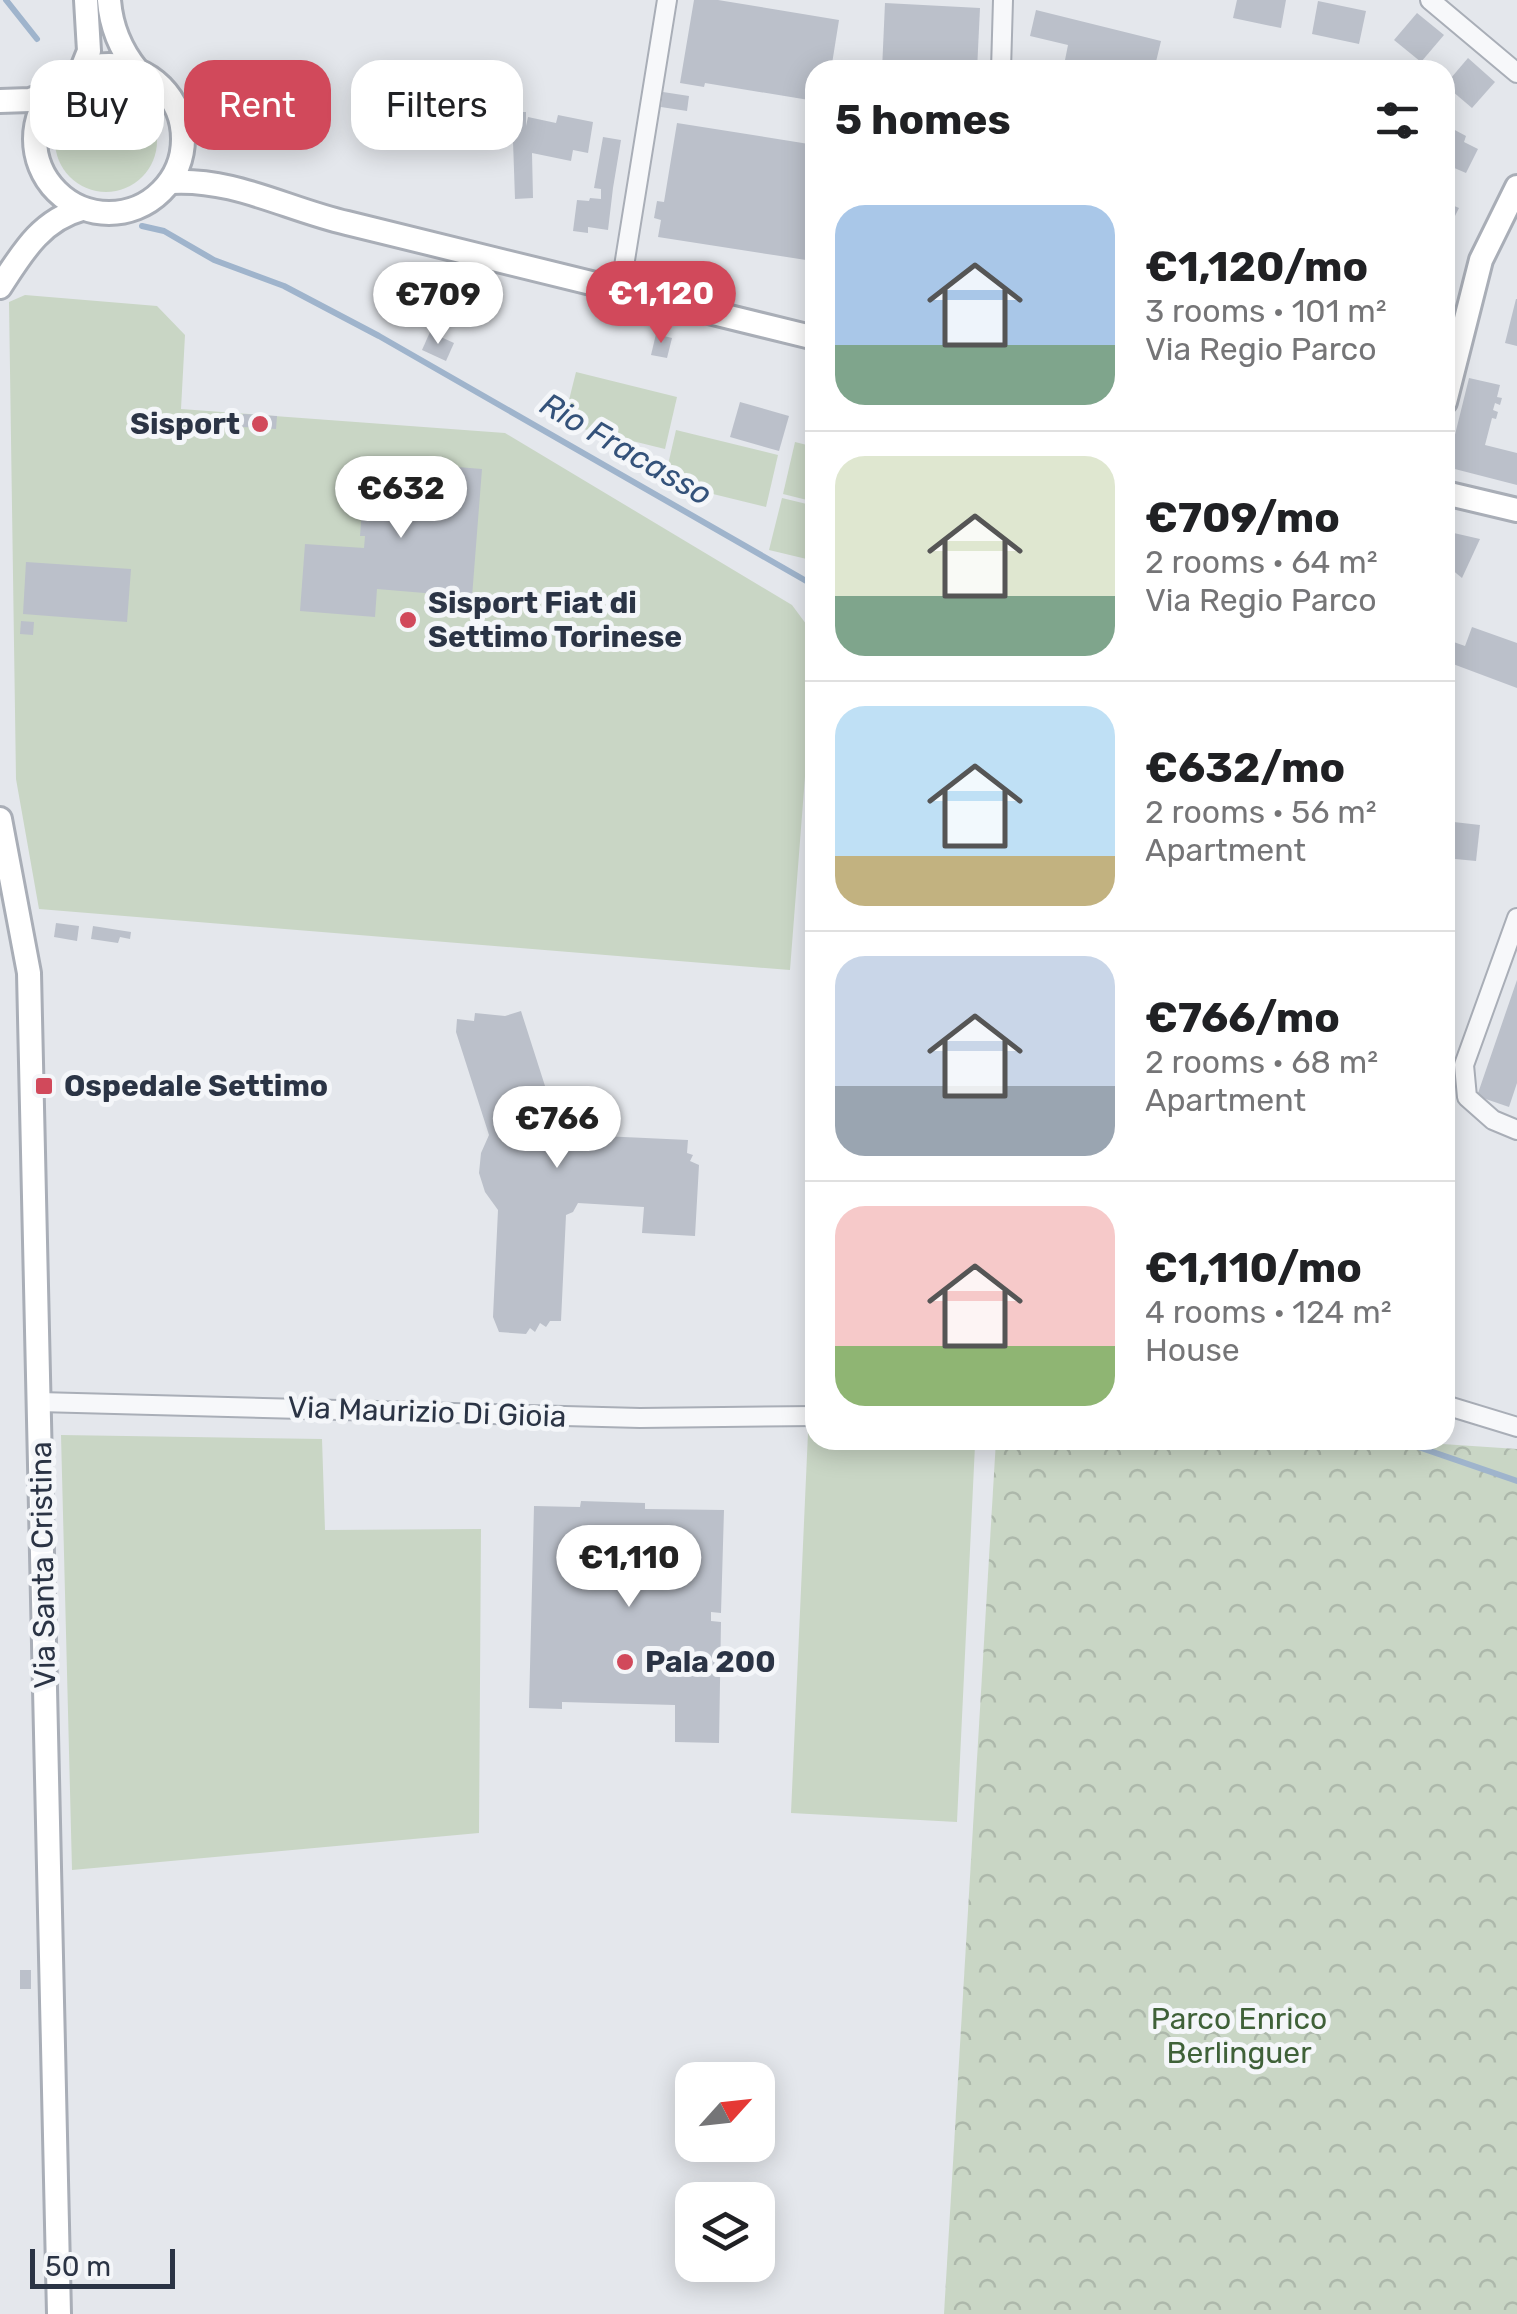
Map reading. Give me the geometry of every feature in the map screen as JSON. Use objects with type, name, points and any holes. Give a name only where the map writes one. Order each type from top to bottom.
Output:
[{"type":"street","points":[[85,60],[89,51],[86,0]]},
{"type":"street","points":[[109,0],[113,28],[130,60]]},
{"type":"street","points":[[620,290],[667,0]]},
{"type":"street","points":[[1001,60],[1003,0]]},
{"type":"street","points":[[1430,0],[1517,73]]},
{"type":"street","points":[[42,173],[59,194],[82,209],[106,214],[131,211],[152,200],[170,182],[179,166],[183,146],[181,123],[173,101],[164,91]]},
{"type":"street","points":[[0,102],[30,100]]},
{"type":"street","points":[[0,102],[30,130]]},
{"type":"street","points":[[183,146],[200,164],[234,186]]},
{"type":"street","points":[[36,150],[44,192],[38,234]]},
{"type":"street","points":[[170,182],[234,186],[324,218],[805,336]]},
{"type":"street","points":[[1455,361],[1480,260],[1517,187]]},
{"type":"street","points":[[0,287],[38,234],[54,220],[82,209]]},
{"type":"street","points":[[1455,495],[1517,510]]},
{"type":"street","name":"Via Santa Cristina","points":[[0,819],[6,878],[28,972],[60,2314]]},
{"type":"street","points":[[1517,918],[1464,1065],[1467,1097],[1493,1120],[1517,1130]]},
{"type":"street","name":"Via Maurizio Di Gioia","points":[[40,1402],[640,1418],[805,1416]]},
{"type":"street","points":[[1455,1408],[1517,1427]]},
{"type":"green space","points":[[156,150],[142,177],[125,188],[106,192],[87,188],[70,177],[56,151]]},
{"type":"green space","name":"Sisport Fiat di Settimo Torinese","points":[[25,295],[157,306],[185,335],[181,409],[505,433],[792,605],[805,623],[805,777],[790,970],[39,909],[16,779],[9,302]]},
{"type":"green space","points":[[576,372],[677,397],[665,449],[563,424]]},
{"type":"green space","points":[[676,430],[778,455],[766,507],[664,482]]},
{"type":"green space","points":[[795,442],[805,444],[805,500],[783,494]]},
{"type":"green space","points":[[782,498],[805,504],[805,559],[769,550]]},
{"type":"green space","points":[[61,1435],[322,1439],[325,1530],[481,1529],[479,1833],[72,1870]]},
{"type":"green space","name":"Parco Enrico Berlinguer","points":[[1455,1445],[1517,1449],[1517,2314],[944,2314],[995,1450],[1455,1450]]},
{"type":"green space","points":[[807,1450],[975,1450],[957,1822],[791,1813]]},
{"type":"building","points":[[694,0],[718,0],[839,20],[833,60],[805,60],[805,99],[705,83],[704,87],[680,83]]},
{"type":"building","points":[[1237,0],[1286,0],[1281,28],[1233,18]]},
{"type":"building","points":[[1318,1],[1366,11],[1359,44],[1312,34]]},
{"type":"building","points":[[885,3],[980,8],[977,60],[882,60]]},
{"type":"building","points":[[1036,10],[1161,41],[1156,60],[1065,60],[1068,45],[1030,36]]},
{"type":"building","points":[[1417,13],[1444,35],[1423,60],[1394,40]]},
{"type":"building","points":[[1468,58],[1495,82],[1472,108],[1455,94],[1455,73]]},
{"type":"building","points":[[663,92],[689,96],[687,111],[661,107]]},
{"type":"building","points":[[523,112],[526,126],[528,117],[556,123],[558,115],[593,122],[588,153],[573,150],[571,161],[532,153],[533,198],[515,199],[513,150],[523,150]]},
{"type":"building","points":[[677,123],[805,143],[805,260],[658,237],[661,220],[654,218],[657,201],[664,202]]},
{"type":"building","points":[[1455,130],[1466,136],[1464,142],[1478,149],[1466,173],[1455,168]]},
{"type":"building","points":[[603,137],[621,140],[608,230],[588,227],[588,233],[573,231],[577,200],[601,199],[601,189],[594,188]]},
{"type":"building","points":[[1517,299],[1517,346],[1505,343]]},
{"type":"building","points":[[430,332],[454,343],[446,361],[422,350]]},
{"type":"building","points":[[656,334],[672,338],[667,358],[651,355]]},
{"type":"building","points":[[1469,378],[1500,385],[1497,397],[1502,398],[1500,405],[1495,403],[1493,410],[1498,412],[1496,419],[1492,418],[1485,445],[1517,453],[1517,485],[1455,469],[1455,435]]},
{"type":"building","points":[[740,402],[789,416],[779,451],[730,437]]},
{"type":"building","points":[[243,414],[277,416],[276,429],[242,427]]},
{"type":"building","points":[[371,460],[482,469],[472,597],[377,589],[375,617],[300,611],[305,544],[364,548],[365,536],[360,536],[362,508],[367,508]]},
{"type":"building","points":[[1455,533],[1480,539],[1462,578],[1455,572]]},
{"type":"building","points":[[26,562],[131,569],[127,622],[23,614]]},
{"type":"building","points":[[21,621],[34,622],[33,635],[20,634]]},
{"type":"building","points":[[1472,627],[1517,643],[1517,688],[1455,665],[1455,642],[1465,646]]},
{"type":"building","points":[[1455,822],[1480,825],[1476,861],[1455,859]]},
{"type":"building","points":[[56,923],[79,926],[77,941],[54,937]]},
{"type":"building","points":[[93,926],[131,932],[130,939],[120,937],[118,943],[91,939]]},
{"type":"building","points":[[1517,980],[1517,1083],[1509,1107],[1477,1096]]},
{"type":"building","points":[[521,1011],[554,1114],[562,1093],[597,1113],[607,1128],[581,1135],[688,1140],[687,1153],[693,1155],[690,1161],[699,1165],[695,1236],[642,1233],[644,1207],[578,1203],[566,1215],[561,1321],[550,1321],[546,1327],[540,1323],[535,1332],[530,1328],[526,1334],[499,1332],[493,1317],[498,1210],[485,1192],[479,1173],[481,1153],[489,1135],[456,1032],[457,1019],[474,1021],[475,1013],[505,1016]]},
{"type":"building","name":"Pala 200","points":[[581,1501],[645,1503],[645,1509],[724,1510],[721,1613],[711,1612],[711,1621],[721,1622],[719,1743],[675,1742],[675,1705],[562,1702],[562,1709],[529,1708],[534,1506],[580,1507]]},
{"type":"building","points":[[20,1970],[31,1970],[31,1989],[20,1989]]},
{"type":"waterway","points":[[6,0],[37,39]]},
{"type":"waterway","name":"Rio Fracasso","points":[[142,226],[164,231],[214,260],[284,286],[379,336],[805,580]]},
{"type":"waterway","name":"Rio Fracasso","points":[[1427,1450],[1517,1481]]},
{"type":"place","name":"Sisport","points":[[260,424]]},
{"type":"place","name":"Sisport Fiat di Settimo Torinese","points":[[408,620]]},
{"type":"place","name":"Ospedale Settimo","points":[[44,1086]]},
{"type":"place","name":"Pala 200","points":[[625,1662]]}]
